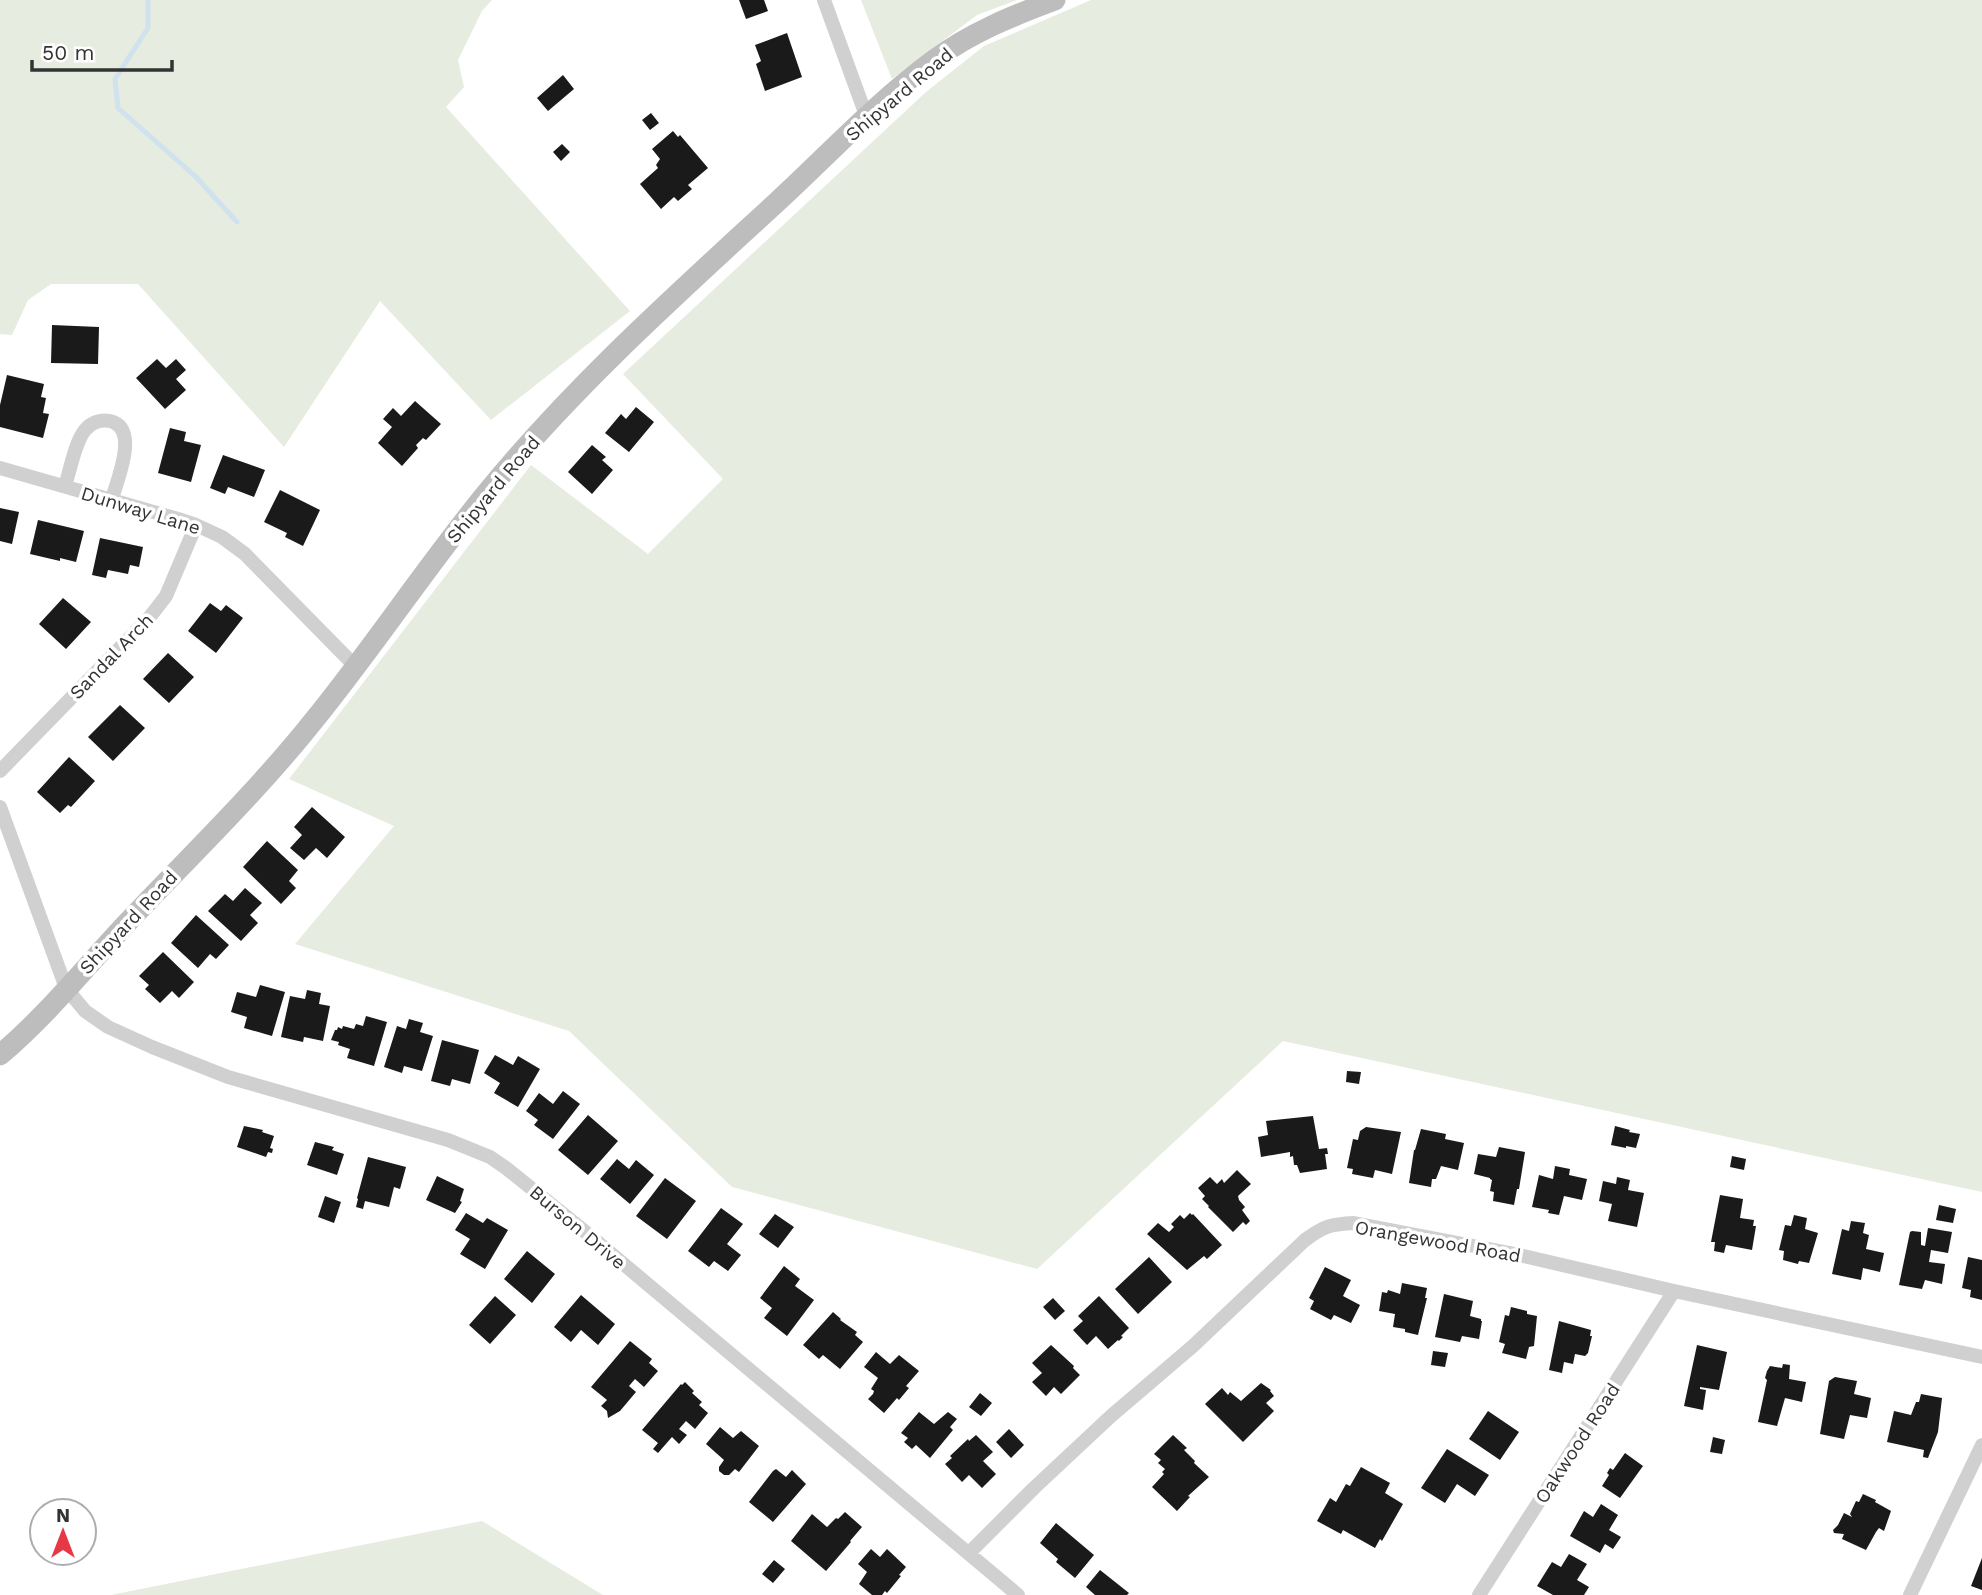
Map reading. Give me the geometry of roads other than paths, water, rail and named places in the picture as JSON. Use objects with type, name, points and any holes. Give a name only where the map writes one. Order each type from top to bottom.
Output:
[{"type":"street","points":[[824,0],[867,118]]},
{"type":"street","name":"Shipyard Road","points":[[0,1055],[24,1033],[314,722],[489,489],[585,383],[713,260],[892,95],[935,59],[1014,16],[1055,0]]},
{"type":"street","points":[[65,486],[84,431],[93,423],[111,421],[124,433],[126,444],[112,499]]},
{"type":"street","name":"Dunway Lane","points":[[0,468],[196,525],[222,537],[245,554],[356,667]]},
{"type":"street","name":"Sandal Arch","points":[[0,771],[149,618],[166,596],[196,525]]},
{"type":"street","points":[[0,807],[66,988]]},
{"type":"street","name":"Burson Drive","points":[[66,988],[85,1011],[108,1027],[152,1047],[228,1077],[448,1140],[491,1157],[583,1230],[1018,1595]]},
{"type":"street","name":"Orangewood Road","points":[[969,1553],[1111,1416],[1193,1346],[1305,1240],[1321,1228],[1333,1224],[1354,1223],[1515,1254],[1982,1357]]},
{"type":"street","name":"Oakwood Road","points":[[1479,1595],[1674,1291]]},
{"type":"street","points":[[1910,1595],[1982,1445]]},
{"type":"waterway","points":[[148,0],[148,28],[115,79],[118,108],[195,176],[237,222]]}]
